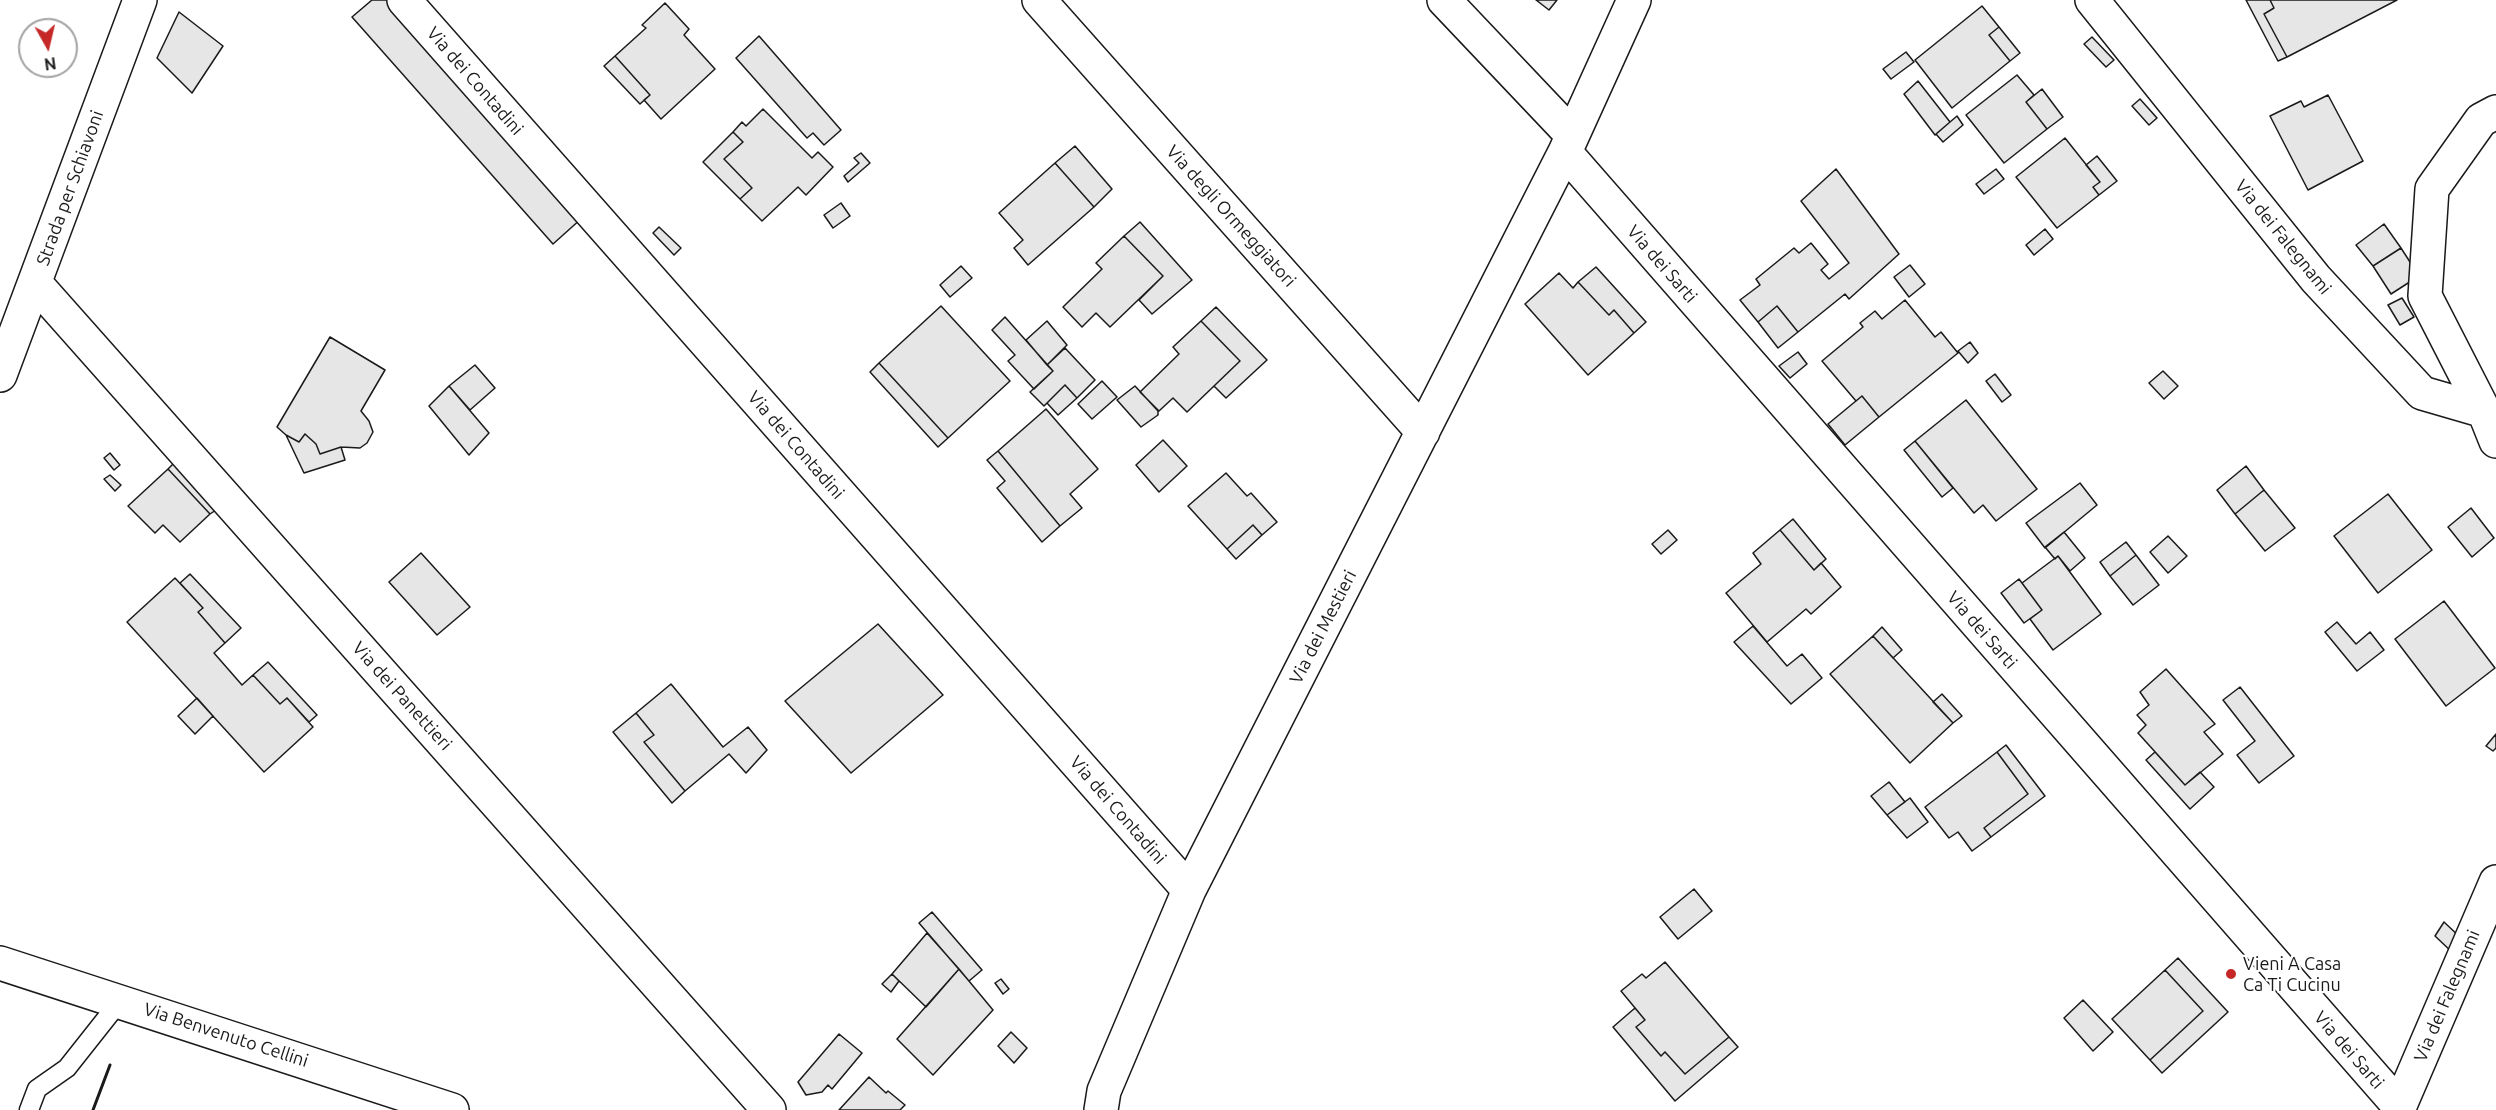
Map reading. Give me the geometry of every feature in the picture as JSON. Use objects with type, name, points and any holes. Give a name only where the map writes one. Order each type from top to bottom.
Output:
[{"type":"street","name":"Strada per Schiavoni","points":[[0,375],[140,0]]},
{"type":"street","name":"Via dei Contadini","points":[[404,0],[1189,890]]},
{"type":"street","name":"Via degli Ormeggiatori","points":[[1039,0],[1423,432]]},
{"type":"street","name":"Via dei Sarti","points":[[1444,0],[2399,1109]]},
{"type":"street","points":[[1569,144],[1634,0]]},
{"type":"street","name":"Via dei Falegnami","points":[[2092,0],[2316,279],[2422,393],[2490,426]]},
{"type":"street","points":[[2490,426],[2425,296],[2432,189],[2481,120],[2496,112]]},
{"type":"street","name":"Via dei Mestieri","points":[[1101,1110],[1104,1091],[1189,890],[1569,144]]},
{"type":"street","name":"Via dei Panettieri","points":[[34,283],[769,1110]]},
{"type":"street","name":"Via dei Falegnami","points":[[2399,1109],[2496,882]]},
{"type":"street","name":"Via Benvenuto Cellini","points":[[0,963],[452,1110]]},
{"type":"lane","points":[[29,1110],[38,1089],[67,1068],[120,1001]]},
{"type":"building","points":[[372,0],[390,0],[582,218],[553,244],[352,17]]},
{"type":"building","points":[[1536,0],[1557,0],[1549,10]]},
{"type":"building","points":[[2246,0],[2270,0],[2274,8],[2264,14],[2287,57],[2278,61]]},
{"type":"building","points":[[2270,0],[2397,0],[2287,57],[2264,14],[2274,8]]},
{"type":"building","points":[[665,3],[689,29],[684,35],[715,69],[661,119],[644,100],[650,95],[615,56],[646,28],[642,25]]},
{"type":"building","points":[[1982,6],[1999,27],[1989,35],[2010,61],[1952,108],[1915,60]]},
{"type":"building","points":[[179,12],[223,46],[192,93],[157,58]]},
{"type":"building","points":[[1999,27],[2020,53],[2010,61],[1989,35]]},
{"type":"building","points":[[759,36],[841,130],[824,145],[813,133],[807,138],[736,58]]},
{"type":"building","points":[[2092,37],[2114,60],[2106,67],[2084,44]]},
{"type":"building","points":[[1906,52],[1914,62],[1891,79],[1883,69]]},
{"type":"building","points":[[615,56],[650,95],[640,104],[604,66]]},
{"type":"building","points":[[2017,75],[2034,95],[2026,102],[2047,129],[2004,163],[1966,115]]},
{"type":"building","points":[[1918,81],[1950,122],[1935,135],[1904,94]]},
{"type":"building","points":[[2042,89],[2063,117],[2047,129],[2026,102]]},
{"type":"building","points":[[2328,95],[2363,161],[2308,190],[2270,116],[2301,101],[2304,107]]},
{"type":"building","points":[[2140,99],[2157,118],[2149,125],[2132,106]]},
{"type":"building","points":[[763,109],[812,158],[818,152],[833,167],[806,195],[798,187],[762,221],[740,199],[752,188],[724,159],[743,142],[733,132],[742,122],[746,126]]},
{"type":"building","points":[[1957,116],[1963,125],[1943,142],[1936,134]]},
{"type":"building","points":[[733,132],[743,142],[724,159],[752,188],[740,199],[703,162]]},
{"type":"building","points":[[2065,138],[2100,182],[2093,187],[2099,195],[2057,228],[2016,177]]},
{"type":"building","points":[[1075,146],[1112,189],[1094,207],[1055,163]]},
{"type":"building","points":[[861,153],[870,163],[848,182],[844,176],[859,163],[854,158]]},
{"type":"building","points":[[2097,156],[2117,181],[2099,195],[2093,187],[2100,182],[2086,165]]},
{"type":"building","points":[[1055,163],[1094,207],[1028,265],[1014,248],[1023,240],[999,213]]},
{"type":"building","points":[[1836,169],[1899,254],[1849,299],[1845,294],[1798,332],[1777,306],[1758,322],[1740,300],[1760,285],[1756,279],[1794,248],[1799,253],[1811,243],[1828,264],[1821,270],[1829,279],[1849,263],[1801,201]]},
{"type":"building","points":[[1996,169],[2004,179],[1984,194],[1976,184]]},
{"type":"building","points":[[841,203],[850,216],[833,228],[824,215]]},
{"type":"building","points":[[1140,222],[1192,280],[1152,314],[1139,300],[1163,276],[1124,236]]},
{"type":"building","points":[[2384,224],[2401,248],[2373,266],[2356,245]]},
{"type":"building","points":[[659,227],[681,248],[674,255],[653,233]]},
{"type":"building","points":[[2045,229],[2053,239],[2034,255],[2026,245]]},
{"type":"building","points":[[1124,236],[1163,276],[1110,327],[1096,313],[1082,327],[1063,307],[1102,269],[1096,263]]},
{"type":"building","points":[[2401,248],[2419,276],[2391,294],[2373,266]]},
{"type":"building","points":[[1910,265],[1925,284],[1909,297],[1894,277]]},
{"type":"building","points":[[961,266],[972,278],[950,297],[940,285]]},
{"type":"building","points":[[1596,267],[1646,322],[1634,333],[1614,310],[1609,315],[1578,282]]},
{"type":"building","points":[[1559,273],[1573,288],[1578,282],[1609,315],[1614,310],[1634,333],[1588,375],[1525,304]]},
{"type":"building","points":[[2402,298],[2414,317],[2400,325],[2388,305]]},
{"type":"building","points":[[1905,300],[1935,337],[1941,332],[1958,353],[1879,417],[1862,396],[1856,401],[1822,361],[1863,327],[1860,323],[1875,311],[1882,319]]},
{"type":"building","points":[[941,306],[1010,381],[948,438],[879,363]]},
{"type":"building","points":[[1777,306],[1798,332],[1778,348],[1758,322]]},
{"type":"building","points":[[1216,307],[1267,360],[1226,398],[1214,386],[1240,361],[1201,321]]},
{"type":"building","points":[[1005,317],[1053,371],[1034,389],[1008,361],[1015,355],[992,330]]},
{"type":"building","points":[[1047,321],[1067,345],[1047,365],[1026,340]]},
{"type":"building","points":[[1201,321],[1240,361],[1187,412],[1173,398],[1159,411],[1140,392],[1179,354],[1173,347]]},
{"type":"building","points":[[330,337],[385,370],[361,411],[369,421],[373,432],[367,443],[360,448],[341,447],[320,454],[316,444],[305,434],[299,442],[277,427]]},
{"type":"building","points":[[1970,342],[1978,353],[1968,363],[1958,351]]},
{"type":"building","points":[[1065,348],[1095,380],[1077,398],[1065,385],[1044,406],[1030,392],[1053,371],[1047,365]]},
{"type":"building","points":[[1798,352],[1807,364],[1790,378],[1779,366]]},
{"type":"building","points":[[879,363],[948,438],[938,447],[870,372]]},
{"type":"building","points":[[475,365],[495,388],[470,410],[449,386]]},
{"type":"building","points":[[2163,371],[2178,386],[2164,399],[2149,383]]},
{"type":"building","points":[[1995,374],[2011,395],[2002,402],[1986,381]]},
{"type":"building","points":[[1102,381],[1117,397],[1092,419],[1078,404]]},
{"type":"building","points":[[1065,385],[1077,398],[1058,415],[1047,403]]},
{"type":"building","points":[[449,386],[489,433],[469,455],[429,406]]},
{"type":"building","points":[[1135,386],[1158,411],[1158,415],[1141,427],[1117,400]]},
{"type":"building","points":[[1862,396],[1879,417],[1845,445],[1828,424]]},
{"type":"building","points":[[1966,400],[2037,489],[1996,521],[1983,505],[1974,513],[1915,441]]},
{"type":"building","points":[[1046,409],[1098,469],[1070,494],[1082,508],[1060,526],[998,451]]},
{"type":"building","points":[[305,434],[316,444],[320,454],[341,447],[345,460],[304,473],[286,435],[299,442]]},
{"type":"building","points":[[1163,440],[1187,466],[1159,492],[1136,465]]},
{"type":"building","points":[[1915,441],[1953,488],[1942,497],[1904,450]]},
{"type":"building","points":[[998,451],[1060,526],[1042,542],[997,488],[1005,481],[987,460]]},
{"type":"building","points":[[110,453],[120,465],[114,470],[104,458]]},
{"type":"building","points":[[174,463],[216,510],[210,514],[168,469]]},
{"type":"building","points":[[2246,466],[2264,490],[2235,514],[2217,490]]},
{"type":"building","points":[[168,469],[210,514],[180,542],[163,525],[155,533],[128,506]]},
{"type":"building","points":[[1226,473],[1247,496],[1251,493],[1277,522],[1262,535],[1253,525],[1227,549],[1188,506]]},
{"type":"building","points":[[110,475],[121,485],[115,491],[104,479]]},
{"type":"building","points":[[2080,483],[2097,505],[2045,548],[2026,523]]},
{"type":"building","points":[[2264,490],[2295,528],[2265,551],[2235,514]]},
{"type":"building","points":[[2388,494],[2432,550],[2378,593],[2334,536]]},
{"type":"building","points":[[2471,508],[2494,538],[2472,557],[2448,527]]},
{"type":"building","points":[[1793,519],[1826,559],[1814,570],[1780,530]]},
{"type":"building","points":[[1253,525],[1262,535],[1236,559],[1227,549]]},
{"type":"building","points":[[1668,530],[1677,540],[1661,554],[1652,544]]},
{"type":"building","points":[[1780,530],[1814,570],[1821,563],[1841,587],[1811,614],[1806,609],[1767,642],[1726,593],[1761,564],[1753,553]]},
{"type":"building","points":[[2064,532],[2085,558],[2070,571],[2058,556],[2055,559],[2045,547]]},
{"type":"building","points":[[2168,536],[2187,556],[2168,573],[2150,552]]},
{"type":"building","points":[[2126,542],[2136,555],[2110,576],[2100,562]]},
{"type":"building","points":[[421,553],[470,607],[437,635],[389,582]]},
{"type":"building","points":[[2136,555],[2159,585],[2133,605],[2110,576]]},
{"type":"building","points":[[2058,556],[2101,614],[2053,650],[2030,619],[2042,610],[2022,583]]},
{"type":"building","points":[[190,574],[241,628],[225,643],[198,612],[203,608],[180,583]]},
{"type":"building","points":[[175,578],[203,608],[198,612],[225,643],[214,653],[242,685],[253,675],[280,704],[287,698],[313,727],[264,772],[127,622]]},
{"type":"building","points":[[2019,579],[2042,610],[2024,623],[2001,593]]},
{"type":"building","points":[[2444,601],[2495,668],[2446,706],[2395,639]]},
{"type":"building","points":[[2337,622],[2356,644],[2370,632],[2384,650],[2357,671],[2325,632]]},
{"type":"building","points":[[878,624],[943,695],[851,773],[785,701]]},
{"type":"building","points":[[1753,626],[1787,666],[1802,654],[1822,678],[1791,704],[1734,642]]},
{"type":"building","points":[[1882,627],[1902,650],[1893,658],[1873,636]]},
{"type":"building","points":[[1873,636],[1953,723],[1910,763],[1830,674]]},
{"type":"building","points":[[268,662],[317,715],[309,722],[287,698],[280,704],[253,675]]},
{"type":"building","points":[[2166,669],[2215,724],[2204,732],[2223,754],[2185,785],[2138,733],[2146,725],[2137,715],[2149,705],[2140,692]]},
{"type":"building","points":[[671,684],[723,747],[748,727],[767,750],[746,773],[729,754],[685,791],[644,742],[654,735],[636,713]]},
{"type":"building","points":[[2240,687],[2294,756],[2259,783],[2237,755],[2255,741],[2223,700]]},
{"type":"building","points":[[1942,694],[1962,716],[1953,723],[1933,702]]},
{"type":"building","points":[[197,698],[213,716],[195,734],[178,716]]},
{"type":"building","points":[[636,713],[654,735],[644,742],[685,791],[672,803],[613,732]]},
{"type":"building","points":[[2496,734],[2496,748],[2493,751],[2486,746]]},
{"type":"building","points":[[2006,745],[2045,796],[1991,837],[1984,828],[2028,794],[1997,752]]},
{"type":"building","points":[[1997,752],[2028,794],[1984,828],[1991,837],[1972,851],[1958,832],[1949,838],[1925,807]]},
{"type":"building","points":[[2155,752],[2185,785],[2200,772],[2214,787],[2190,809],[2146,760]]},
{"type":"building","points":[[1889,782],[1905,802],[1887,815],[1871,796]]},
{"type":"building","points":[[1910,798],[1928,822],[1907,838],[1887,815]]},
{"type":"building","points":[[1694,889],[1712,911],[1678,939],[1660,917]]},
{"type":"building","points":[[932,912],[982,970],[969,981],[919,923]]},
{"type":"building","points":[[2444,922],[2461,938],[2454,954],[2435,936]]},
{"type":"building","points":[[927,933],[959,969],[926,1007],[892,974]]},
{"type":"building","points":[[2178,958],[2228,1012],[2162,1073],[2150,1060],[2203,1011],[2165,970]]},
{"type":"building","points":[[1665,962],[1729,1037],[1685,1074],[1665,1052],[1661,1056],[1636,1027],[1645,1020],[1621,991],[1642,974],[1646,978]]},
{"type":"building","points":[[959,969],[993,1010],[933,1075],[897,1039]]},
{"type":"building","points":[[2165,970],[2203,1011],[2150,1060],[2112,1019]]},
{"type":"building","points":[[892,974],[899,981],[891,992],[882,984]]},
{"type":"building","points":[[1001,979],[1009,989],[1003,994],[995,983]]},
{"type":"building","points":[[2083,1000],[2113,1032],[2093,1051],[2064,1018]]},
{"type":"building","points":[[1635,1008],[1645,1020],[1636,1027],[1661,1056],[1665,1052],[1685,1074],[1729,1037],[1738,1047],[1675,1101],[1613,1027]]},
{"type":"building","points":[[1011,1032],[1027,1048],[1014,1063],[998,1046]]},
{"type":"building","points":[[839,1034],[862,1053],[832,1089],[828,1085],[822,1092],[806,1095],[798,1082]]},
{"type":"building","points":[[869,1077],[886,1093],[888,1091],[905,1105],[900,1110],[839,1110]]},
{"type":"wall","points":[[93,1110],[110,1065]]},
{"type":"place","name":"Vieni A Casa Ca Ti Cucinu","points":[[2231,974]]}]
